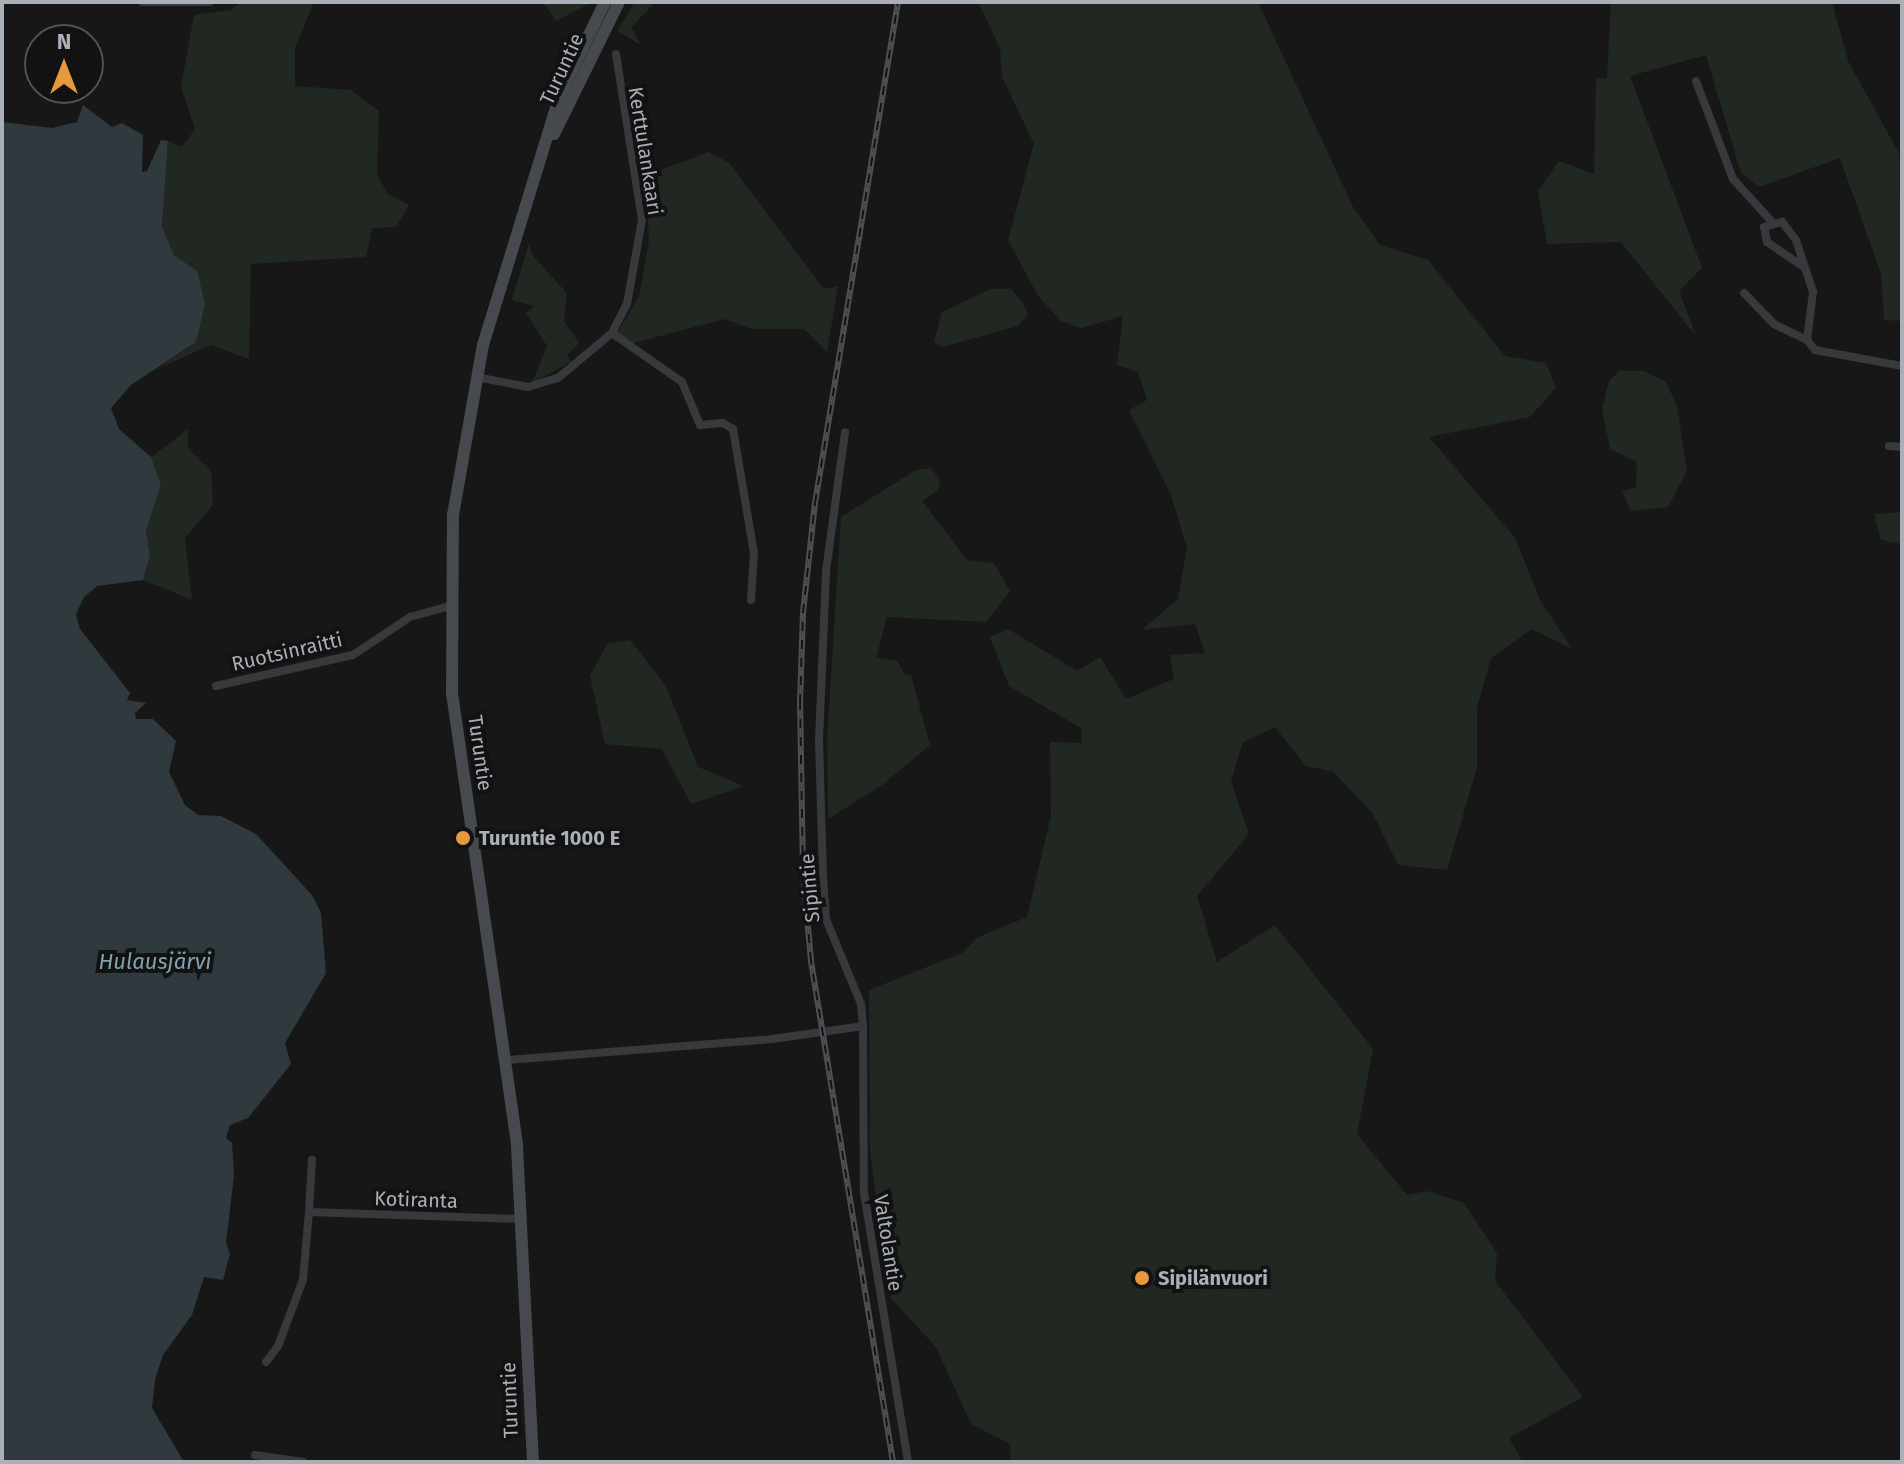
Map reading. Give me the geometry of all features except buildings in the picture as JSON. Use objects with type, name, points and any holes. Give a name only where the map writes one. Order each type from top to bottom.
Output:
[{"type":"main road","name":"Turuntie","points":[[533,1462],[521,1219],[507,1060],[452,695],[450,606],[453,515],[476,377],[560,95],[605,2]]},
{"type":"main road","name":"Turuntie","points":[[543,154],[619,2]]},
{"type":"street","points":[[142,2],[210,2]]},
{"type":"street","name":"Kerttulankaari","points":[[612,333],[634,280],[642,220],[616,54]]},
{"type":"street","points":[[1696,81],[1733,179],[1773,223],[1790,227],[1813,292],[1807,340]]},
{"type":"street","points":[[1773,223],[1764,227],[1767,242],[1805,268]]},
{"type":"street","points":[[1744,293],[1774,324],[1807,340],[1824,355],[1902,366]]},
{"type":"street","points":[[476,377],[508,386],[543,385],[612,333],[682,382],[700,425],[723,423],[733,429],[754,553],[751,600]]},
{"type":"street","name":"Sipintie","points":[[845,432],[826,571],[819,740],[823,876],[826,919],[861,1004],[863,1026]]},
{"type":"street","points":[[1889,446],[1902,447]]},
{"type":"street","name":"Ruotsinraitti","points":[[216,686],[353,655],[410,617],[450,606]]},
{"type":"street","points":[[507,1060],[772,1039],[863,1026]]},
{"type":"street","name":"Valtolantie","points":[[863,1026],[864,1193],[908,1462]]},
{"type":"street","points":[[266,1362],[278,1346],[303,1280],[312,1160]]},
{"type":"street","name":"Kotiranta","points":[[309,1212],[521,1219]]},
{"type":"street","points":[[255,1455],[303,1462]]},
{"type":"shaded area","points":[[241,2],[314,2],[295,48],[295,86],[351,90],[379,111],[377,175],[388,194],[409,205],[396,227],[372,228],[366,257],[251,264],[249,359],[211,345],[157,369],[196,342],[197,271],[174,255],[162,227],[168,141],[182,147],[195,129],[181,87],[194,15],[231,10]]},
{"type":"shaded area","points":[[532,2],[592,2],[556,21],[546,6]]},
{"type":"shaded area","points":[[635,2],[655,2],[631,28],[641,45],[617,31]]},
{"type":"shaded area","points":[[978,2],[1258,2],[1353,207],[1380,245],[1428,260],[1505,356],[1546,363],[1556,388],[1530,417],[1429,437],[1515,538],[1540,600],[1572,649],[1532,629],[1491,658],[1477,707],[1477,767],[1447,870],[1398,865],[1372,812],[1333,772],[1306,766],[1275,727],[1243,742],[1231,781],[1249,834],[1197,896],[1217,962],[1275,925],[1373,1049],[1357,1134],[1407,1195],[1427,1191],[1464,1203],[1497,1253],[1495,1281],[1583,1397],[1509,1438],[1523,1462],[1011,1462],[1010,1444],[971,1424],[936,1347],[888,1295],[870,1149],[869,990],[962,953],[978,937],[1027,917],[1051,816],[1050,742],[1082,743],[1081,728],[1009,686],[990,637],[1008,629],[1077,671],[1100,657],[1126,699],[1174,679],[1170,655],[1205,653],[1195,624],[1142,630],[1178,599],[1187,548],[1171,495],[1129,410],[1147,400],[1138,372],[1117,365],[1123,316],[1081,328],[1061,321],[1038,296],[1008,240],[1034,144],[1002,77],[1000,48]]},
{"type":"shaded area","points":[[1611,2],[1832,2],[1848,61],[1899,153],[1902,321],[1884,320],[1881,274],[1840,158],[1759,187],[1741,173],[1706,55],[1630,76],[1702,268],[1679,291],[1696,336],[1621,242],[1547,244],[1538,191],[1559,161],[1594,174],[1596,78],[1607,78]]},
{"type":"shaded area","points":[[709,152],[729,163],[824,289],[838,286],[827,352],[804,329],[751,329],[725,319],[626,345],[613,340],[639,297],[649,240],[645,176]]},
{"type":"shaded area","points":[[529,243],[532,255],[567,293],[564,321],[579,343],[567,355],[571,362],[532,383],[547,346],[526,313],[534,306],[512,300]]},
{"type":"shaded area","points":[[991,289],[1011,289],[1022,301],[1028,314],[1018,326],[942,347],[934,342],[942,312]]},
{"type":"shaded area","points":[[1619,371],[1644,371],[1666,382],[1677,406],[1687,471],[1668,507],[1631,511],[1622,491],[1636,487],[1637,462],[1610,449],[1602,409],[1609,381]]},
{"type":"shaded area","points":[[188,429],[188,448],[211,471],[213,505],[185,538],[192,600],[143,580],[150,555],[146,531],[161,485],[151,457]]},
{"type":"shaded area","points":[[931,468],[940,480],[938,490],[922,501],[967,560],[994,563],[1010,591],[986,622],[887,617],[876,658],[898,661],[904,674],[911,675],[930,745],[882,785],[828,819],[827,740],[841,517],[916,470]]},
{"type":"shaded area","points":[[1902,512],[1902,544],[1881,540],[1874,514]]},
{"type":"shaded area","points":[[630,640],[666,686],[698,767],[744,786],[691,804],[662,749],[605,744],[590,676],[607,644]]},
{"type":"water","name":"Hulausjärvi","points":[[83,105],[112,127],[122,123],[143,135],[142,172],[147,171],[161,140],[168,141],[162,227],[174,255],[197,271],[205,304],[196,342],[131,385],[111,408],[119,429],[151,457],[161,485],[146,531],[150,555],[143,580],[97,586],[84,597],[76,614],[80,629],[130,693],[127,700],[146,703],[135,713],[136,719],[153,719],[176,741],[169,772],[185,805],[198,815],[221,816],[256,834],[312,895],[321,913],[326,973],[285,1043],[291,1064],[248,1118],[230,1125],[226,1138],[232,1143],[234,1175],[226,1243],[230,1254],[223,1280],[204,1277],[192,1315],[163,1355],[155,1380],[152,1408],[184,1462],[2,1462],[2,122],[52,128],[77,122]]},
{"type":"railway","points":[[893,1462],[811,961],[803,872],[800,703],[803,613],[815,503],[898,2]]},
{"type":"place","name":"Turuntie 1000 E","points":[[463,838]]},
{"type":"place","name":"Sipilänvuori","points":[[1142,1278]]}]
